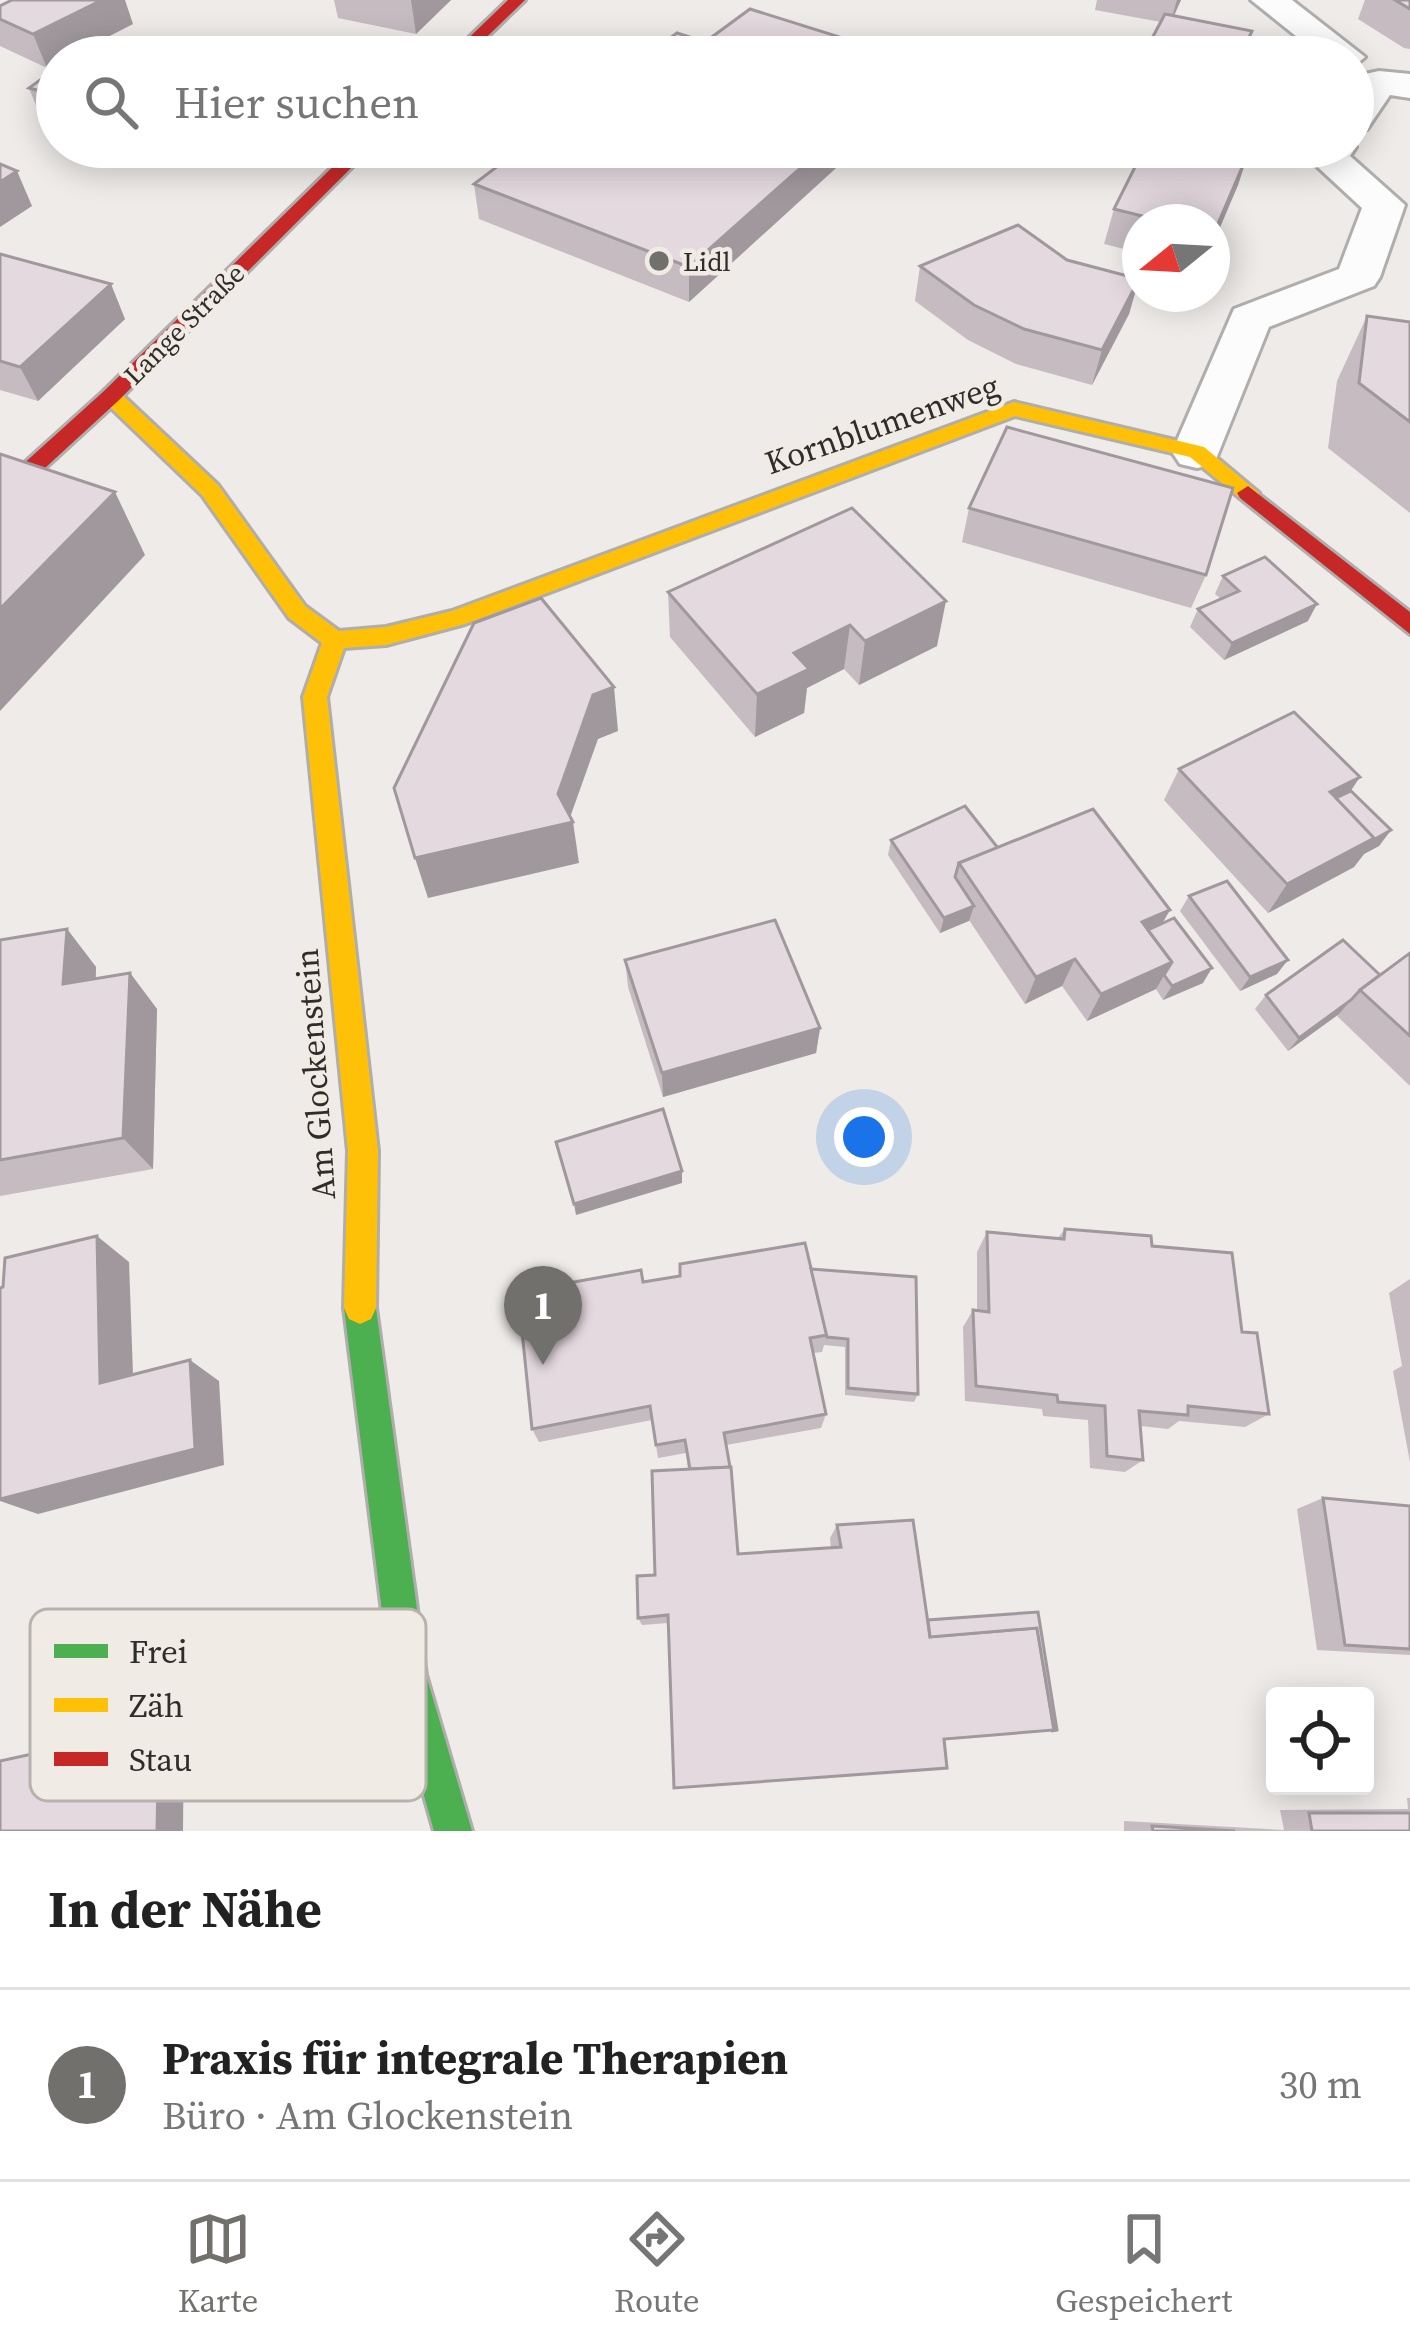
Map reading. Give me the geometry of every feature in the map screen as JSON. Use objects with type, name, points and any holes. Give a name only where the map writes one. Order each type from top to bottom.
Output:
[{"type":"street","points":[[480,36],[517,0]]},
{"type":"street","points":[[1269,0],[1320,36]]},
{"type":"street","name":"Lange Straße","points":[[0,497],[111,396],[342,168]]},
{"type":"street","points":[[1197,452],[1250,319],[1358,277],[1384,205],[1340,168]]},
{"type":"street","points":[[111,396],[210,490],[298,612],[335,640]]},
{"type":"street","name":"Kornblumenweg","points":[[335,640],[386,636],[457,618],[1014,410],[1197,452],[1410,625]]},
{"type":"street","name":"Am Glockenstein","points":[[335,640],[315,697],[363,1151],[360,1310],[399,1609]]},
{"type":"street","name":"Am Glockenstein","points":[[426,1737],[453,1831]]},
{"type":"building","points":[[12,0],[102,0],[33,34],[0,19],[0,6]]},
{"type":"building","points":[[750,9],[836,36],[713,36]]},
{"type":"building","points":[[1165,14],[1252,31],[1250,36],[1153,36]]},
{"type":"building","points":[[0,164],[17,171],[0,182]]},
{"type":"building","points":[[495,168],[800,168],[689,267],[474,184]]},
{"type":"building","points":[[1134,168],[1242,168],[1226,204],[1122,204],[1122,211],[1114,209]]},
{"type":"building","points":[[1018,225],[1067,260],[1122,275],[1122,312],[1102,350],[1024,329],[974,305],[920,266]]},
{"type":"building","points":[[0,254],[111,284],[20,367],[0,361]]},
{"type":"building","points":[[1367,316],[1410,322],[1410,422],[1359,383]]},
{"type":"building","points":[[1007,427],[1233,488],[1206,575],[969,508]]},
{"type":"building","points":[[0,454],[115,492],[0,609]]},
{"type":"building","points":[[852,508],[946,601],[865,641],[850,625],[794,653],[809,669],[757,694],[668,592]]},
{"type":"building","points":[[1265,557],[1317,604],[1232,643],[1198,609],[1239,591],[1223,576]]},
{"type":"building","points":[[541,598],[614,687],[593,695],[558,794],[573,822],[415,858],[394,788],[474,623]]},
{"type":"building","points":[[1294,712],[1360,777],[1330,792],[1376,837],[1287,884],[1179,769]]},
{"type":"building","points":[[1351,791],[1391,830],[1375,839],[1336,798]]},
{"type":"building","points":[[965,806],[998,848],[959,863],[955,877],[974,906],[944,918],[891,840]]},
{"type":"building","points":[[1093,809],[1170,910],[1142,922],[1172,962],[1101,994],[1075,959],[1036,977],[959,863]]},
{"type":"building","points":[[1227,881],[1288,960],[1250,977],[1189,896]]},
{"type":"building","points":[[1174,918],[1212,968],[1172,986],[1164,975],[1172,962],[1148,930]]},
{"type":"building","points":[[775,920],[820,1028],[662,1073],[625,960]]},
{"type":"building","points":[[67,929],[63,984],[130,973],[123,1138],[0,1160],[0,940]]},
{"type":"building","points":[[1343,940],[1380,975],[1299,1038],[1266,995]]},
{"type":"building","points":[[1410,953],[1410,1036],[1360,990]]},
{"type":"building","points":[[663,1109],[682,1171],[574,1204],[556,1142]]},
{"type":"building","points":[[1065,1229],[1151,1236],[1152,1246],[1232,1253],[1242,1332],[1257,1333],[1269,1414],[1188,1406],[1188,1415],[1139,1411],[1143,1460],[1107,1456],[1105,1406],[976,1386],[973,1310],[989,1312],[987,1232],[1064,1239]]},
{"type":"building","points":[[97,1236],[100,1383],[190,1360],[195,1449],[0,1499],[0,1288],[5,1258]]},
{"type":"building","points":[[805,1243],[827,1335],[810,1338],[826,1414],[724,1433],[730,1467],[690,1469],[685,1440],[656,1445],[650,1406],[532,1429],[518,1292],[641,1270],[643,1282],[680,1276],[680,1264]]},
{"type":"building","points":[[811,1269],[916,1277],[918,1394],[848,1388],[848,1339],[827,1337]]},
{"type":"building","points":[[731,1467],[738,1554],[841,1547],[837,1525],[913,1520],[930,1637],[1037,1628],[1054,1730],[944,1739],[947,1768],[674,1788],[668,1615],[638,1618],[637,1576],[655,1575],[652,1471]]},
{"type":"building","points":[[1323,1498],[1410,1506],[1410,1649],[1345,1645]]},
{"type":"building","points":[[1038,1612],[1057,1730],[1051,1731],[1037,1628],[930,1637],[928,1620]]},
{"type":"building","points":[[30,1754],[30,1801],[158,1801],[157,1831],[0,1831],[0,1761]]},
{"type":"building","points":[[1309,1813],[1410,1813],[1410,1831],[1312,1831]]},
{"type":"building","points":[[1152,1826],[1235,1831],[1153,1831]]},
{"type":"traffic: fast","points":[[360,1308],[399,1609]]},
{"type":"traffic: fast","points":[[426,1737],[453,1831]]},
{"type":"traffic: slow","points":[[111,396],[210,490],[297,612],[335,640],[315,697],[363,1151],[360,1308]]},
{"type":"traffic: slow","points":[[335,640],[386,636],[457,618],[1014,409],[1197,452],[1248,493]]},
{"type":"traffic: jam","points":[[479,36],[517,0]]},
{"type":"traffic: jam","points":[[0,497],[111,396],[342,168]]},
{"type":"traffic: jam","points":[[1248,493],[1410,625]]},
{"type":"place","name":"Lidl","points":[[659,261]]},
{"type":"place","name":"Praxis für integrale Therapien","points":[[543,1365]]}]
